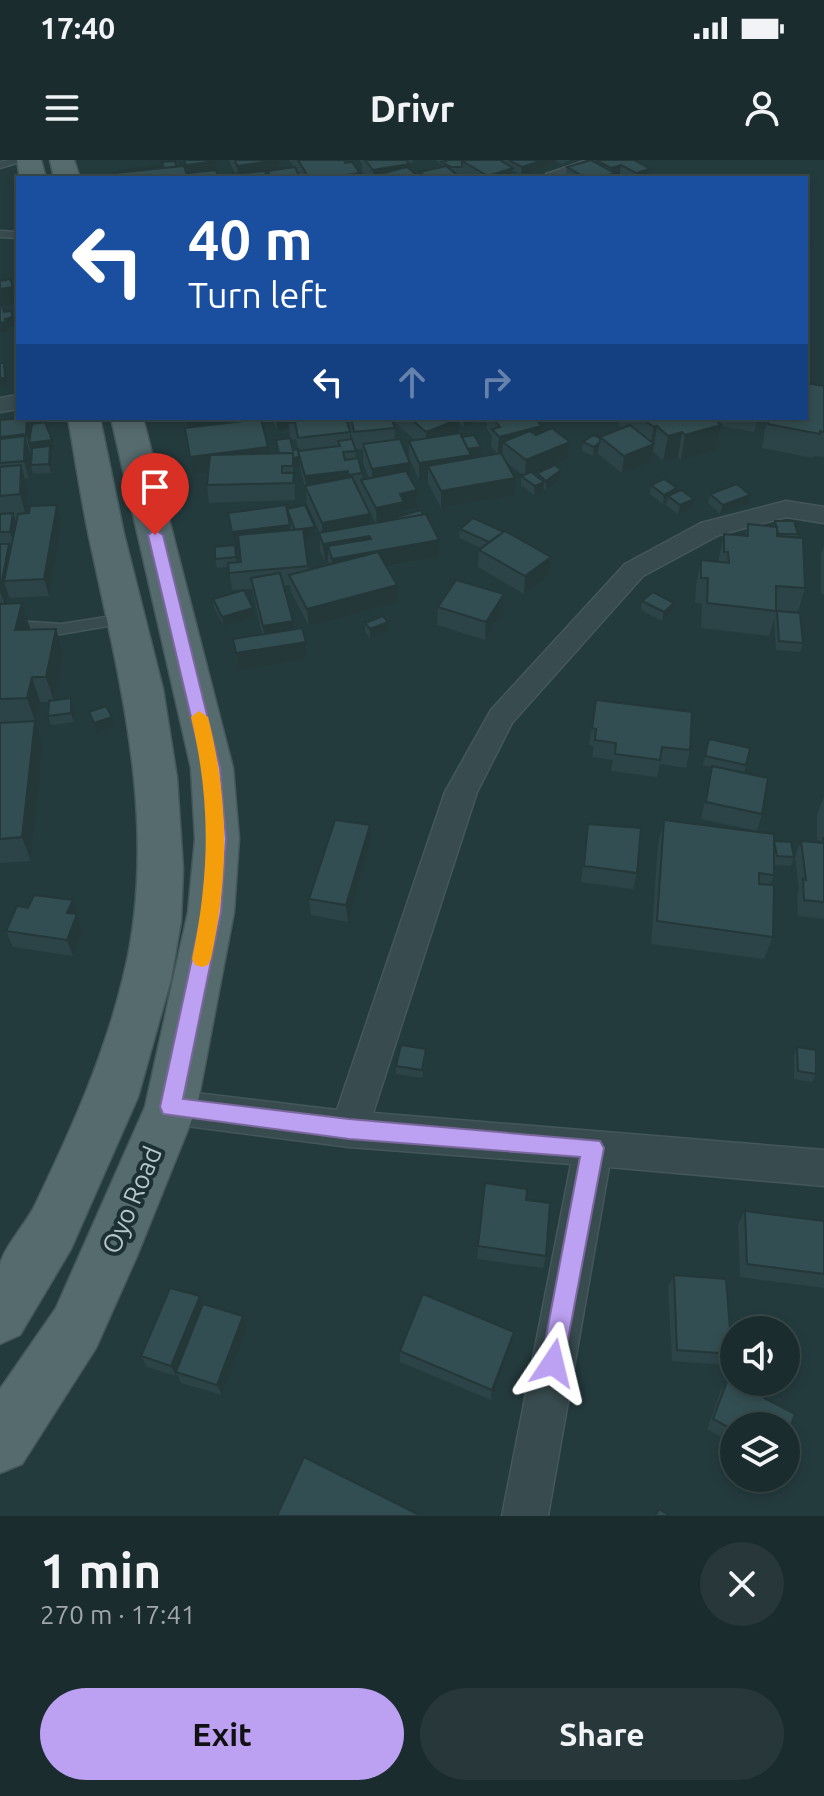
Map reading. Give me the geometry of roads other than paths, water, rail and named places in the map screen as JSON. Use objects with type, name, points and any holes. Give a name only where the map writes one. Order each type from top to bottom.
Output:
[{"type":"main road","points":[[0,1315],[52,1230],[112,1097],[147,979],[158,921],[161,869],[156,778],[143,689],[106,534],[84,420]]},
{"type":"main road","name":"Oyo Road","points":[[0,1442],[76,1328],[171,1107],[211,912],[217,839],[212,768],[127,420]]},
{"type":"street","points":[[559,176],[599,162]]},
{"type":"street","points":[[349,1129],[461,792],[501,717],[634,570],[710,529],[786,509],[824,515]]},
{"type":"street","points":[[171,1107],[349,1129],[824,1168]]},
{"type":"street","points":[[525,1516],[593,1148]]},
{"type":"lane","points":[[0,165],[22,160]]},
{"type":"lane","points":[[0,625],[61,629],[126,619]]}]
